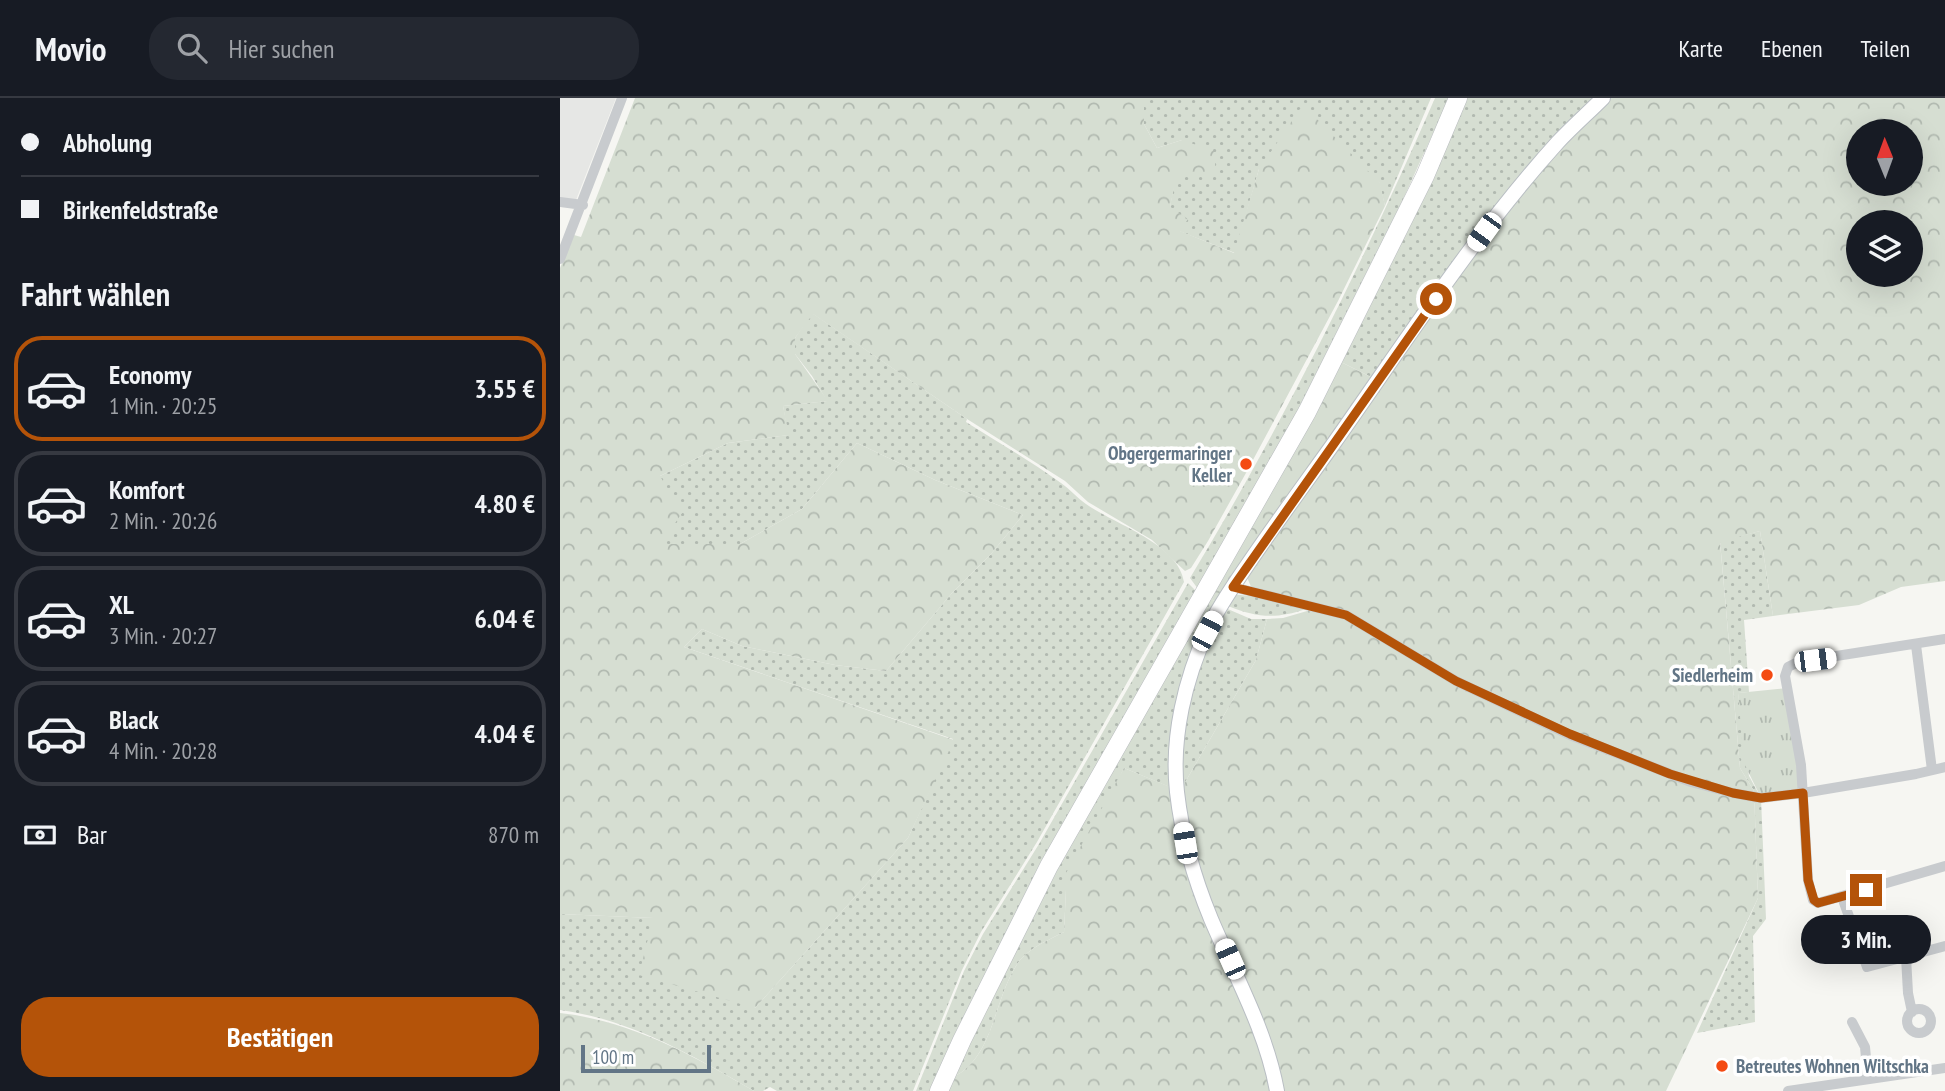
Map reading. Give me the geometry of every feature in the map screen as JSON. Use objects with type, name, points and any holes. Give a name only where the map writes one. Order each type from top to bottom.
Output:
[{"type":"highway","points":[[939,1091],[1049,866],[1307,412],[1419,188],[1458,98]]},
{"type":"main road","points":[[1277,1091],[1272,1063],[1197,884],[1185,843],[1177,790],[1178,735],[1190,674],[1207,631],[1233,587],[1484,232],[1560,140],[1603,98]]},
{"type":"street","points":[[560,259],[622,98]]},
{"type":"street","points":[[560,202],[583,205]]},
{"type":"street","points":[[1233,587],[1346,615],[1456,681],[1570,734],[1670,774],[1733,793],[1761,798],[1803,793],[1945,766]]},
{"type":"street","points":[[1945,639],[1798,662],[1788,667],[1785,676],[1801,765],[1808,880],[1814,900],[1818,903],[1842,897],[1945,866]]},
{"type":"street","points":[[1916,645],[1932,770]]},
{"type":"street","points":[[1842,897],[1867,967],[1945,946]]},
{"type":"street","points":[[1906,957],[1912,1012]]},
{"type":"street","points":[[1852,1021],[1865,1047],[1868,1079]]},
{"type":"street","points":[[1788,1091],[1945,1068]]},
{"type":"shaded area","points":[[560,98],[616,98],[576,200],[560,198]]},
{"type":"green space","points":[[635,98],[1144,98],[1144,124],[1157,148],[1182,140],[1214,151],[1216,176],[1177,174],[1170,207],[1188,219],[1180,231],[1234,253],[1259,169],[1300,109],[1311,113],[1380,183],[1385,206],[1338,301],[1246,473],[1208,541],[1191,568],[1185,571],[1152,540],[1088,502],[1065,481],[967,419],[813,314],[795,338],[795,354],[828,401],[783,406],[789,435],[728,443],[660,476],[682,513],[661,544],[740,544],[802,509],[857,443],[935,480],[1023,515],[886,671],[835,665],[742,646],[702,629],[684,647],[954,740],[908,838],[755,1008],[639,975],[653,918],[560,914],[560,268],[574,235],[581,237]]},
{"type":"green space","points":[[1144,98],[1431,98],[1385,206],[1379,182],[1259,169],[1235,253],[1179,231],[1170,207],[1182,140],[1157,148],[1144,124]]},
{"type":"green space","points":[[1435,98],[1449,98],[1376,259],[1299,408],[1198,589],[1190,578],[1257,461],[1320,342]]},
{"type":"green space","points":[[1465,98],[1597,98],[1373,378],[1341,362]]},
{"type":"green space","points":[[1609,98],[1945,98],[1945,581],[1901,587],[1859,605],[1773,616],[1760,531],[1720,542],[1740,768],[1754,791],[1758,898],[1666,1091],[946,1091],[953,1077],[977,1057],[985,1043],[1009,980],[1020,960],[1037,946],[1064,932],[1066,890],[1061,882],[1124,768],[1180,791],[1256,660],[1267,619],[1283,618],[1314,609],[1252,589],[1246,575],[1526,183]]},
{"type":"green space","points":[[812,313],[967,419],[966,422],[1061,483],[1086,504],[1158,546],[1180,569],[1184,582],[1037,842],[981,932],[962,970],[913,1091],[777,1091],[770,1087],[763,1091],[754,1091],[661,1041],[612,1022],[560,1010],[560,914],[654,918],[755,1008],[908,838],[953,739],[684,647],[702,629],[742,646],[835,665],[886,671],[1023,515],[935,480],[857,443],[802,509],[740,544],[661,544],[660,476],[728,443],[788,435],[783,406],[827,401],[795,354],[795,338]]},
{"type":"green space","points":[[1341,362],[1373,378],[1216,602],[1209,598]]},
{"type":"green space","points":[[1760,531],[1773,616],[1744,620],[1749,692],[1738,693],[1749,776],[1761,798],[1766,919],[1753,936],[1755,1022],[1697,1033],[1758,898],[1754,791],[1740,768],[1720,541]]},
{"type":"green space","points":[[1188,583],[1196,591],[1025,901],[931,1091],[916,1091],[964,971],[983,934],[1039,844]]},
{"type":"green space","points":[[1232,594],[1258,597],[1306,609],[1276,616],[1248,613],[1228,606]]},
{"type":"green space","points":[[1209,598],[1216,602],[1203,629],[1172,788],[1124,768],[1066,890],[1064,932],[1037,946],[1020,960],[977,1057],[953,1077],[1055,870]]},
{"type":"green space","points":[[1223,607],[1251,619],[1267,619],[1256,660],[1180,791],[1179,768],[1193,675]]},
{"type":"green space","points":[[1787,688],[1803,793],[1761,798],[1744,763],[1738,693]]},
{"type":"green space","points":[[560,1013],[612,1024],[662,1042],[754,1091],[560,1091]]},
{"type":"place","name":"Obgergermaringer Keller","points":[[1246,464]]},
{"type":"place","name":"Siedlerheim","points":[[1767,675]]},
{"type":"place","name":"Betreutes Wohnen Wiltschka","points":[[1722,1066]]},
{"type":"route","points":[[1436,299],[1233,587],[1346,615],[1456,681],[1570,734],[1691,782],[1761,798],[1803,793],[1808,880],[1814,900],[1818,903],[1866,890]]}]
